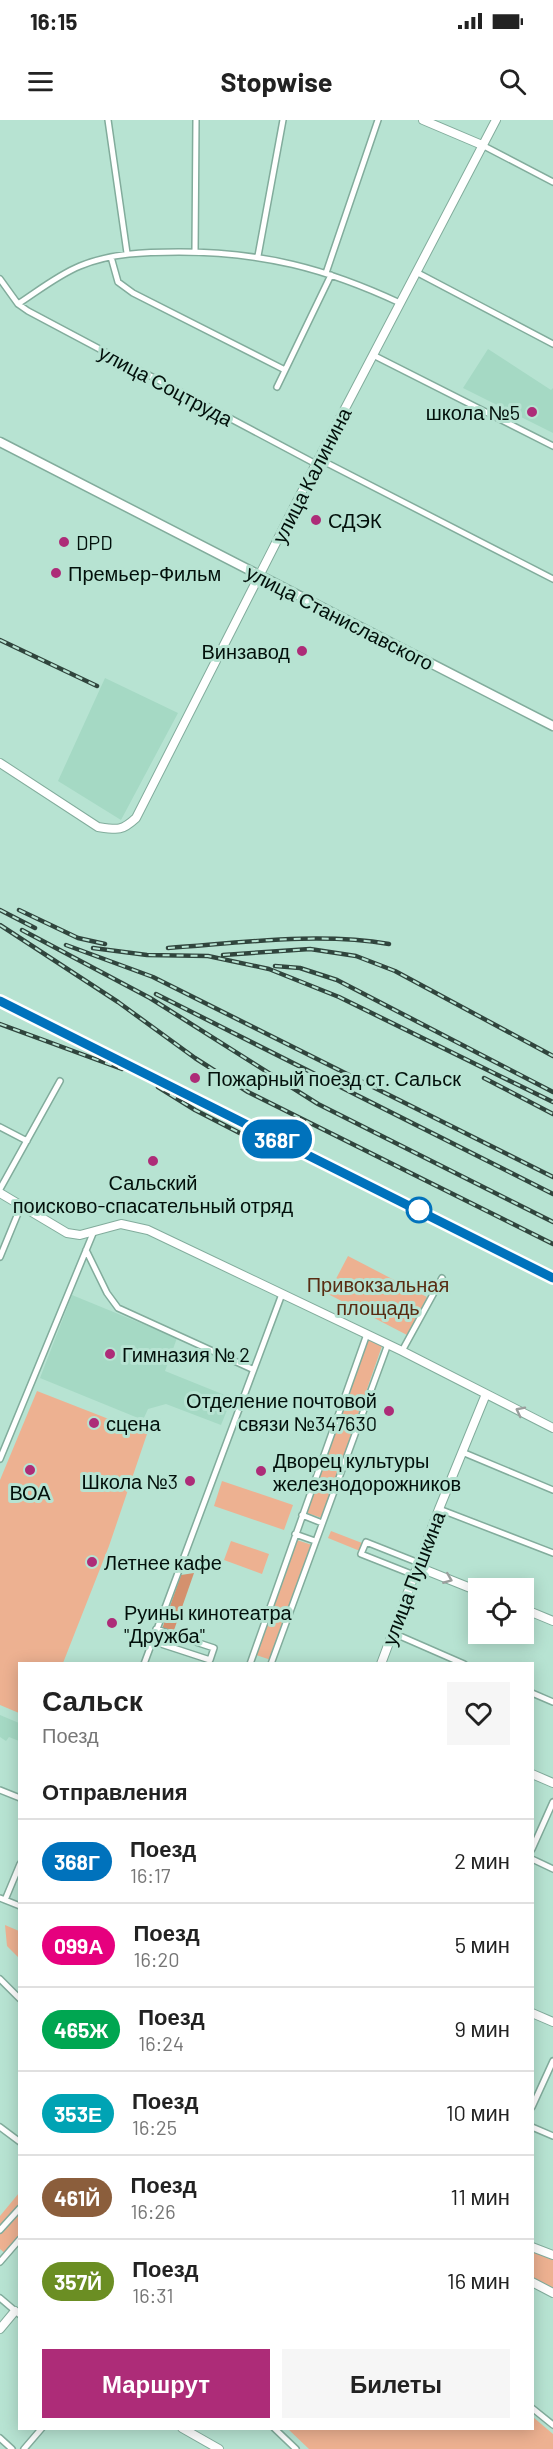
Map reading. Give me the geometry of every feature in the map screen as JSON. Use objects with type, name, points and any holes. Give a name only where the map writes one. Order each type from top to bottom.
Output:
[{"type":"main road","points":[[423,120],[482,146]]},
{"type":"main road","name":"улица Калинина","points":[[0,763],[99,827],[115,830],[125,828],[136,818],[318,461],[496,120]]},
{"type":"main road","name":"улица Станиславского","points":[[0,442],[553,726]]},
{"type":"main road","points":[[0,1191],[67,1233],[80,1235],[121,1224],[148,1230],[402,1351],[553,1428]]},
{"type":"main road","name":"улица Пушкина","points":[[382,1662],[439,1509],[486,1394]]},
{"type":"main road","points":[[418,1565],[468,1587]]},
{"type":"main road","points":[[534,1613],[553,1621]]},
{"type":"main road","points":[[534,1775],[553,1783]]},
{"type":"main road","points":[[534,2014],[553,2022]]},
{"type":"main road","points":[[534,2248],[553,2255]]},
{"type":"main road","points":[[534,2283],[553,2293]]},
{"type":"main road","points":[[0,2329],[17,2313]]},
{"type":"main road","points":[[186,2430],[219,2449]]},
{"type":"street","points":[[108,120],[127,253]]},
{"type":"street","points":[[195,252],[196,120]]},
{"type":"street","points":[[258,256],[283,120]]},
{"type":"street","points":[[277,387],[329,274],[378,120]]},
{"type":"street","points":[[482,146],[553,182]]},
{"type":"street","points":[[0,279],[18,304],[81,266],[111,257],[127,253],[195,252],[258,256],[329,274],[359,284],[400,303]]},
{"type":"street","points":[[111,257],[118,282],[133,293],[285,370]]},
{"type":"street","points":[[416,272],[553,344]]},
{"type":"street","name":"улица Соцтруда","points":[[18,304],[318,461],[553,579]]},
{"type":"street","points":[[373,355],[553,446]]},
{"type":"street","points":[[0,1191],[60,1081]]},
{"type":"street","points":[[0,1127],[27,1141]]},
{"type":"street","points":[[0,1257],[21,1206]]},
{"type":"street","points":[[0,1459],[94,1231]]},
{"type":"street","points":[[86,1250],[107,1293],[118,1308],[252,1369]]},
{"type":"street","points":[[402,1351],[442,1278]]},
{"type":"street","points":[[145,1662],[252,1369],[282,1294]]},
{"type":"street","points":[[251,1662],[367,1334]]},
{"type":"street","points":[[272,1662],[387,1344]]},
{"type":"street","points":[[462,1452],[553,1490]]},
{"type":"street","points":[[439,1509],[553,1553]]},
{"type":"street","points":[[302,1515],[322,1523]]},
{"type":"street","points":[[295,1534],[315,1541]]},
{"type":"street","points":[[414,1575],[361,1554],[366,1542],[418,1565]]},
{"type":"street","points":[[152,1641],[210,1660],[214,1648],[156,1629]]},
{"type":"street","points":[[393,1633],[459,1662]]},
{"type":"street","points":[[534,1694],[553,1702]]},
{"type":"street","points":[[0,1790],[18,1796]]},
{"type":"street","points":[[534,1840],[553,1802]]},
{"type":"street","points":[[534,1860],[553,1869]]},
{"type":"street","points":[[18,1868],[2,1899],[18,1905]]},
{"type":"street","points":[[0,1979],[18,1997]]},
{"type":"street","points":[[534,2103],[553,2061]]},
{"type":"street","points":[[0,2127],[18,2140]]},
{"type":"street","points":[[534,2128],[553,2136]]},
{"type":"street","points":[[0,2230],[18,2210]]},
{"type":"street","points":[[0,2262],[18,2241]]},
{"type":"street","points":[[0,2298],[17,2313]]},
{"type":"street","points":[[534,2410],[553,2425]]},
{"type":"street","points":[[24,2449],[40,2430]]},
{"type":"street","points":[[276,2430],[296,2449]]},
{"type":"street","points":[[0,2438],[12,2449]]},
{"type":"shaded area","name":"школа №5","points":[[488,349],[551,390],[553,388],[553,433],[463,388]]},
{"type":"shaded area","points":[[105,678],[178,713],[121,820],[58,781]]},
{"type":"shaded area","name":"Гимназия № 2","points":[[72,1295],[177,1338],[165,1371],[232,1398],[221,1425],[166,1404],[148,1409],[143,1420],[40,1378]]},
{"type":"shaded area","points":[[194,1573],[173,1633],[162,1629],[181,1575]]},
{"type":"shaded area","points":[[0,1715],[18,1723],[18,1741],[9,1737],[6,1741],[0,1737]]},
{"type":"green space","name":"Привокзальная площадь","points":[[348,1256],[427,1297],[407,1335],[328,1294]]},
{"type":"green space","points":[[368,1340],[382,1346],[322,1518],[307,1513]]},
{"type":"green space","points":[[37,1391],[147,1434],[109,1546],[63,1662],[18,1662],[18,1713],[0,1705],[0,1480]]},
{"type":"green space","points":[[222,1481],[293,1505],[284,1530],[214,1506]]},
{"type":"green space","points":[[331,1531],[362,1543],[360,1551],[328,1538]]},
{"type":"green space","points":[[297,1540],[312,1545],[271,1660],[256,1655]]},
{"type":"green space","points":[[231,1541],[269,1554],[262,1574],[224,1560]]},
{"type":"green space","points":[[5,1925],[18,1931],[18,1957],[7,1946]]},
{"type":"green space","points":[[18,2194],[18,2240],[6,2254],[0,2249],[0,2216]]},
{"type":"green space","points":[[534,2248],[553,2255],[553,2293],[534,2283]]},
{"type":"green space","points":[[534,2418],[553,2434],[553,2449],[309,2449],[289,2430],[534,2430]]},
{"type":"railway","points":[[0,640],[97,686]]},
{"type":"railway","points":[[0,910],[35,928]]},
{"type":"railway","points":[[19,910],[78,938],[105,944]]},
{"type":"railway","points":[[0,925],[118,1002],[195,1058],[248,1092],[553,1244]]},
{"type":"railway","points":[[22,930],[150,998],[318,1104],[553,1222]]},
{"type":"railway","points":[[168,948],[306,939],[389,944]]},
{"type":"railway","points":[[66,945],[153,977],[553,1177]]},
{"type":"railway","points":[[93,948],[147,955],[208,956],[269,969],[339,997],[553,1102]]},
{"type":"railway","points":[[223,955],[310,949],[356,956],[395,971],[553,1056]]},
{"type":"railway","points":[[275,966],[300,968],[337,980],[553,1092]]},
{"type":"railway","points":[[156,994],[553,1194]]},
{"type":"railway","points":[[0,1001],[553,1278]]},
{"type":"railway","points":[[0,1024],[122,1069]]},
{"type":"railway","points":[[484,1078],[553,1114]]},
{"type":"railway","points":[[158,1087],[195,1110],[265,1146]]},
{"type":"train","name":"368Г","points":[[0,1001],[553,1278]]},
{"type":"place","name":"школа №5","points":[[532,412]]},
{"type":"place","name":"СДЭК","points":[[316,520]]},
{"type":"place","name":"DPD","points":[[64,542]]},
{"type":"place","name":"Премьер-Фильм","points":[[56,573]]},
{"type":"place","name":"Винзавод","points":[[302,651]]},
{"type":"place","name":"Пожарный поезд ст. Сальск","points":[[195,1078]]},
{"type":"place","name":"Сальский поисково-спасательный отряд","points":[[153,1161]]},
{"type":"place","name":"Гимназия № 2","points":[[110,1354]]},
{"type":"place","name":"Отделение почтовой связи №347630","points":[[389,1411]]},
{"type":"place","name":"сцена","points":[[94,1423]]},
{"type":"place","name":"ВОА","points":[[30,1470]]},
{"type":"place","name":"Дворец культуры железнодорожников","points":[[261,1471]]},
{"type":"place","name":"Школа №3","points":[[190,1481]]},
{"type":"place","name":"Летнее кафе","points":[[92,1562]]},
{"type":"place","name":"Руины кинотеатра \"Дружба\"","points":[[112,1623]]}]
